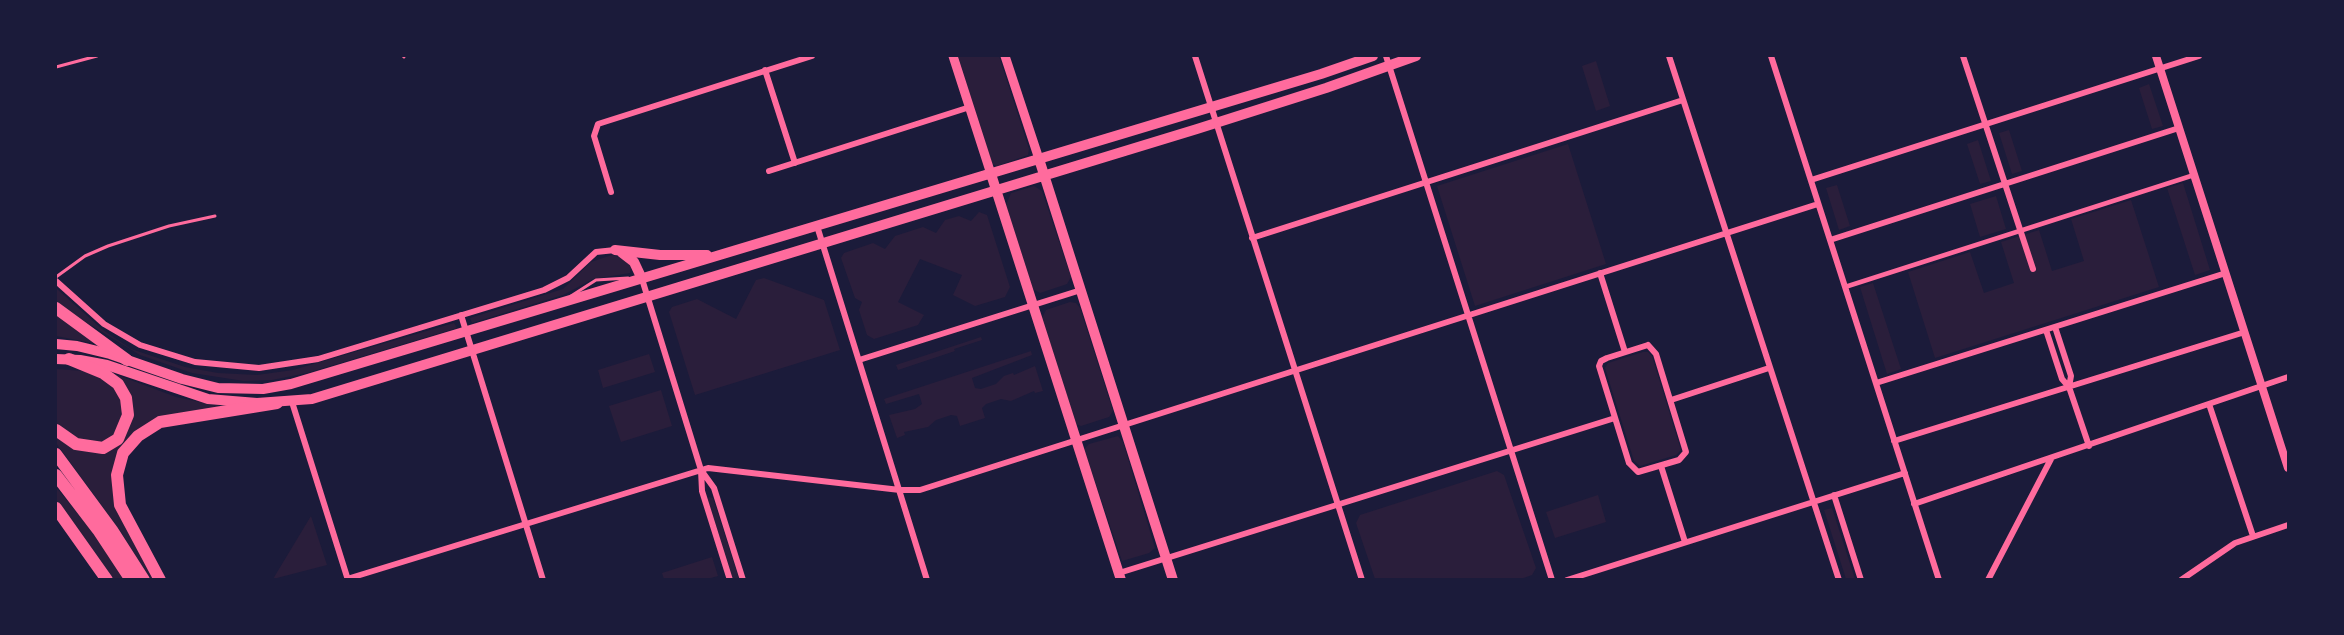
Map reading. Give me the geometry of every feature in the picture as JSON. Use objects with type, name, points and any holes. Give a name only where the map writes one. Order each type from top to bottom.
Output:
[{"type":"highway","points":[[56,308],[127,360]]},
{"type":"highway","points":[[56,430],[76,444],[103,447],[118,439],[128,415],[126,398],[118,384],[103,373],[69,359]]},
{"type":"highway","points":[[160,579],[120,505],[117,475],[123,453],[138,436],[160,423],[277,403]]},
{"type":"highway","points":[[56,454],[112,530],[144,579]]},
{"type":"highway","points":[[56,475],[98,530],[131,579]]},
{"type":"highway","points":[[56,508],[107,579]]},
{"type":"main road","points":[[953,56],[1120,576]]},
{"type":"main road","points":[[1005,56],[1173,579]]},
{"type":"main road","points":[[56,344],[77,346],[127,360],[206,386],[234,390],[263,389],[324,375],[991,174],[1372,56]]},
{"type":"main road","points":[[56,359],[93,362],[121,369],[208,399],[240,403],[277,403],[322,396],[1215,123],[1387,60],[1416,56]]},
{"type":"main road","points":[[615,250],[673,256],[733,251]]},
{"type":"main road","points":[[615,250],[630,258],[642,279]]},
{"type":"street","points":[[611,192],[594,131],[602,122],[812,56]]},
{"type":"street","points":[[1195,56],[1362,579]]},
{"type":"street","points":[[1669,56],[1839,579]]},
{"type":"street","points":[[1771,56],[1939,579]]},
{"type":"street","points":[[1964,56],[2033,269]]},
{"type":"street","points":[[2156,56],[2289,468]]},
{"type":"street","points":[[1811,180],[2199,56]]},
{"type":"street","points":[[1387,60],[1552,579]]},
{"type":"street","points":[[765,70],[795,163]]},
{"type":"street","points":[[1252,238],[1683,100]]},
{"type":"street","points":[[769,171],[970,108]]},
{"type":"street","points":[[1830,240],[2179,128]]},
{"type":"street","points":[[1845,287],[2194,175]]},
{"type":"street","points":[[292,402],[348,579],[701,470],[716,468],[900,490],[927,488],[1818,204]]},
{"type":"street","points":[[817,226],[927,579]]},
{"type":"street","points":[[56,279],[104,324],[130,341],[184,360],[235,368],[273,367],[300,363],[561,284],[591,255],[601,250],[615,250]]},
{"type":"street","points":[[1600,273],[1625,352]]},
{"type":"street","points":[[1876,383],[2226,273]]},
{"type":"street","points":[[642,279],[701,470],[702,490],[730,579]]},
{"type":"street","points":[[859,360],[1081,290]]},
{"type":"street","points":[[461,315],[543,579]]},
{"type":"street","points":[[2055,327],[2071,376],[2069,387]]},
{"type":"street","points":[[2046,330],[2062,379],[2069,387],[2089,446]]},
{"type":"street","points":[[1894,441],[2245,332]]},
{"type":"street","points":[[1646,345],[1653,348],[1671,400],[1686,452],[1682,459],[1641,472],[1632,468],[1599,366],[1604,359],[1646,345]]},
{"type":"street","points":[[1671,400],[1769,368]]},
{"type":"street","points":[[1914,504],[2289,377]]},
{"type":"street","points":[[2210,404],[2253,536]]},
{"type":"street","points":[[1120,576],[1166,558],[1615,418]]},
{"type":"street","points":[[1988,579],[2051,459]]},
{"type":"street","points":[[1661,465],[1685,542]]},
{"type":"street","points":[[701,470],[714,488],[743,579]]},
{"type":"street","points":[[1568,579],[1905,473]]},
{"type":"street","points":[[1834,495],[1861,579]]},
{"type":"street","points":[[2181,579],[2235,543],[2289,525]]},
{"type":"lane","points":[[56,67],[97,56]]},
{"type":"lane","points":[[56,279],[85,256],[108,246],[169,226],[215,216]]},
{"type":"shaded area","points":[[958,56],[999,56],[1029,149],[1028,155],[997,166],[992,164]]},
{"type":"shaded area","points":[[1596,61],[1610,106],[1596,111],[1582,66]]},
{"type":"shaded area","points":[[2149,84],[2163,126],[2152,129],[2139,88]]},
{"type":"shaded area","points":[[2009,130],[2022,171],[2012,174],[1999,133]]},
{"type":"shaded area","points":[[1978,140],[1991,181],[1980,184],[1967,144]]},
{"type":"shaded area","points":[[1568,144],[1606,264],[1475,306],[1437,186]]},
{"type":"shaded area","points":[[2183,183],[2210,270],[2195,275],[2167,188]]},
{"type":"shaded area","points":[[1837,185],[1850,226],[1839,230],[1826,188]]},
{"type":"shaded area","points":[[1034,186],[1042,191],[1071,277],[1067,284],[1040,293],[1033,289],[1006,205],[1011,193]]},
{"type":"shaded area","points":[[1996,196],[2006,229],[1980,237],[1970,204]]},
{"type":"shaded area","points":[[2131,200],[2159,287],[1935,358],[1908,272],[1970,252],[1984,293],[2014,283],[2001,242],[2039,230],[2052,271],[2084,261],[2071,219]]},
{"type":"shaded area","points":[[979,212],[987,215],[1010,287],[1005,297],[975,306],[953,295],[962,275],[920,259],[898,302],[924,315],[918,325],[874,339],[867,335],[859,310],[862,302],[855,298],[841,258],[844,253],[873,243],[885,249],[895,236],[923,227],[936,233],[945,220],[959,216],[971,221]]},
{"type":"shaded area","points":[[612,255],[625,259],[631,266],[630,273],[593,279],[563,295],[472,323],[470,318],[563,289],[591,262]]},
{"type":"shaded area","points":[[764,278],[824,300],[840,350],[695,395],[669,312],[672,307],[697,299],[736,319],[756,280]]},
{"type":"shaded area","points":[[1873,283],[1901,369],[1887,374],[1860,287]]},
{"type":"shaded area","points":[[56,288],[103,330],[131,349],[185,367],[218,373],[257,375],[293,370],[454,323],[457,328],[307,373],[272,380],[244,381],[192,373],[140,355],[56,304]]},
{"type":"shaded area","points":[[1070,302],[1076,303],[1080,308],[1113,411],[1109,417],[1081,426],[1076,424],[1042,318],[1046,310]]},
{"type":"shaded area","points":[[56,314],[103,345],[56,336]]},
{"type":"shaded area","points":[[981,337],[982,340],[954,349],[955,351],[898,370],[896,365]]},
{"type":"shaded area","points":[[1031,351],[1032,355],[972,378],[975,388],[981,389],[996,384],[1004,376],[1013,373],[1014,375],[1035,366],[1043,391],[1035,393],[1034,391],[1011,401],[1001,399],[986,404],[982,408],[985,418],[960,426],[957,416],[951,415],[936,420],[928,427],[904,432],[905,435],[897,438],[889,415],[915,409],[922,404],[919,394],[886,404],[884,399]]},
{"type":"shaded area","points":[[1648,352],[1652,356],[1681,450],[1676,455],[1640,466],[1634,461],[1605,368],[1608,363]]},
{"type":"shaded area","points":[[649,354],[655,372],[603,388],[598,370]]},
{"type":"shaded area","points":[[56,369],[84,371],[111,383],[121,398],[123,418],[112,437],[99,443],[84,442],[56,424]]},
{"type":"shaded area","points":[[112,373],[176,397],[229,408],[147,424],[112,483],[114,501],[156,579],[150,579],[121,532],[56,443],[56,434],[79,449],[95,453],[124,438],[133,415]]},
{"type":"shaded area","points":[[661,390],[672,426],[621,442],[609,406]]},
{"type":"shaded area","points":[[1118,436],[1123,442],[1155,548],[1149,553],[1122,561],[1084,449],[1089,444]]},
{"type":"shaded area","points":[[1497,471],[1504,475],[1536,568],[1532,575],[1518,580],[1375,579],[1356,523],[1360,515]]},
{"type":"shaded area","points":[[56,487],[87,525],[125,579],[112,579],[56,504]]},
{"type":"shaded area","points":[[1598,495],[1606,522],[1555,538],[1546,512]]},
{"type":"shaded area","points":[[709,497],[713,498],[739,579],[733,579],[708,500]]},
{"type":"shaded area","points":[[1832,508],[1855,579],[1846,579],[1824,510]]},
{"type":"shaded area","points":[[311,516],[327,565],[273,579]]},
{"type":"shaded area","points":[[712,557],[718,576],[707,579],[664,579],[662,573]]}]
